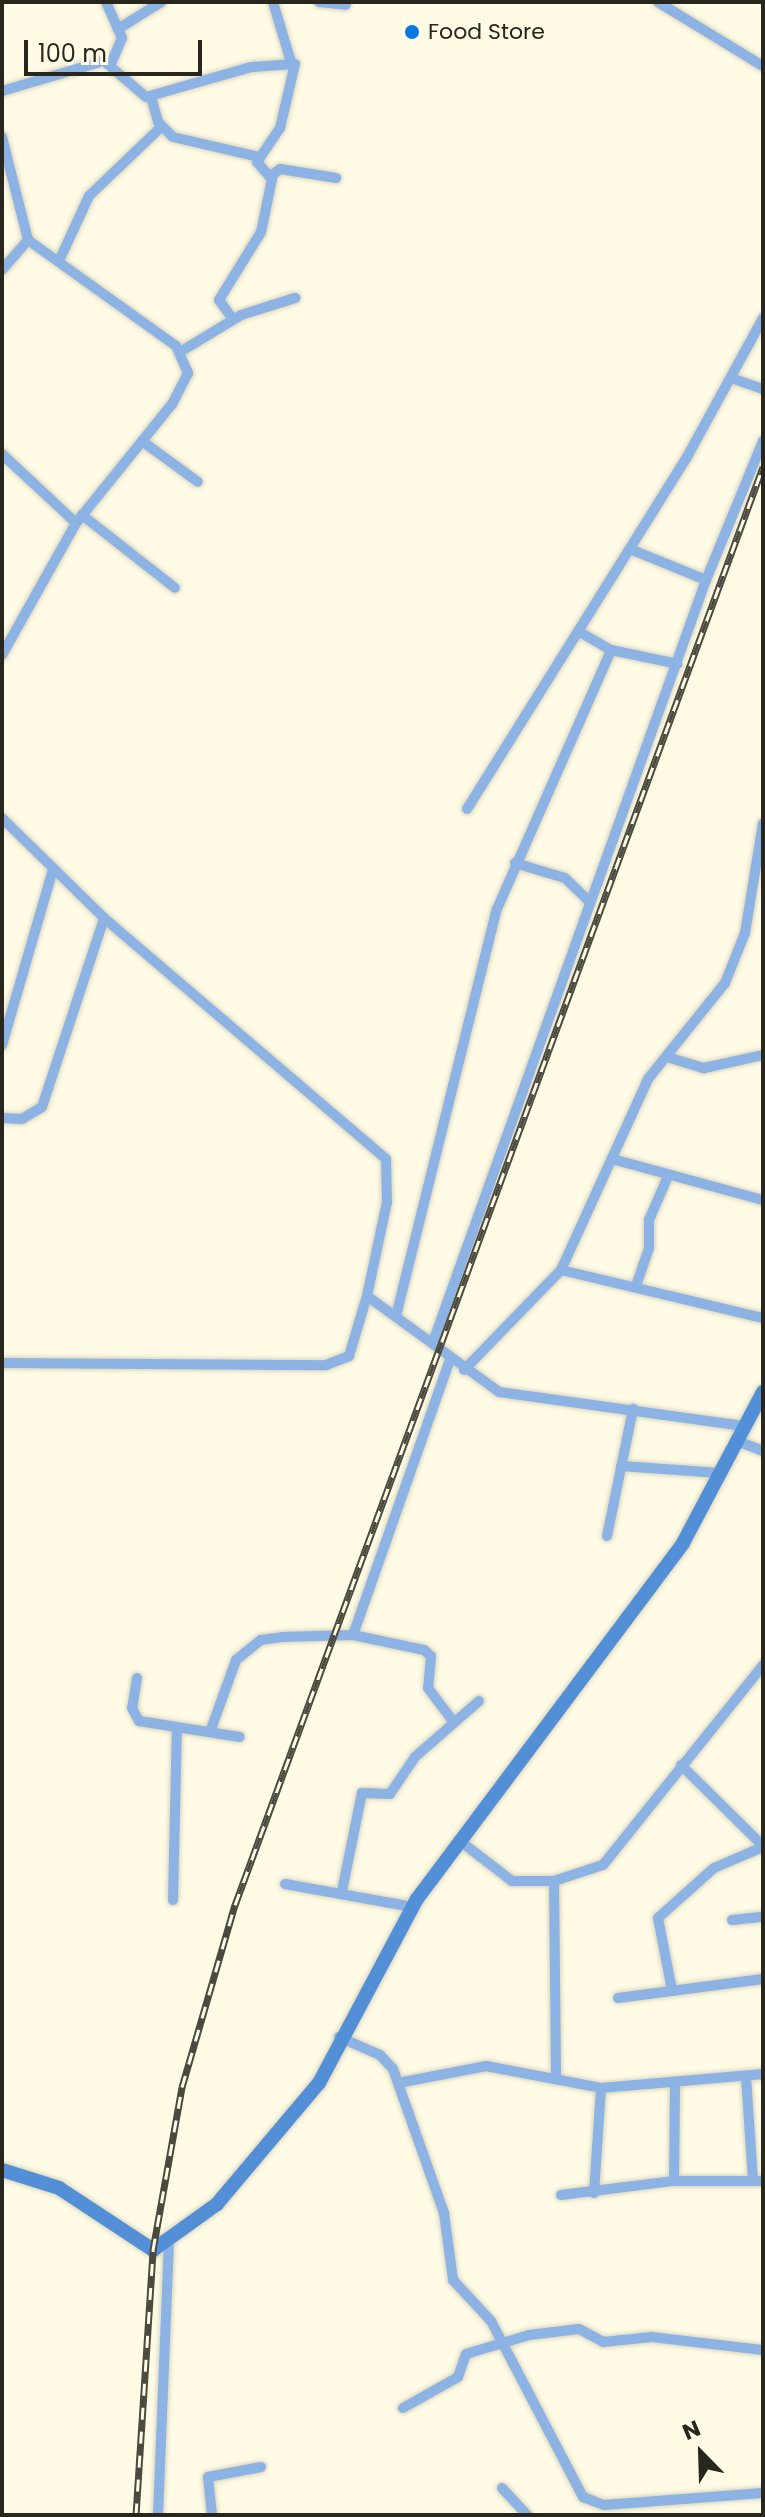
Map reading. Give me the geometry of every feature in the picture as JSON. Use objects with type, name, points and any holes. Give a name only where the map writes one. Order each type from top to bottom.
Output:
[{"type":"main road","points":[[2,2170],[59,2188],[140,2247],[169,2245],[250,2168],[319,2083],[339,2037],[413,1907],[683,1543],[763,1392]]},
{"type":"street","points":[[2,91],[112,61],[121,46],[118,29],[106,2]]},
{"type":"street","points":[[118,29],[161,2]]},
{"type":"street","points":[[271,176],[257,168],[259,157],[292,92],[297,68],[291,62],[273,2]]},
{"type":"street","points":[[319,2],[346,5]]},
{"type":"street","points":[[658,2],[763,66]]},
{"type":"street","points":[[112,61],[139,96],[151,97],[291,62]]},
{"type":"street","points":[[151,97],[161,127],[173,137],[259,157]]},
{"type":"street","points":[[59,261],[82,206],[161,127]]},
{"type":"street","points":[[2,137],[28,240],[180,352],[185,387],[79,519],[2,655]]},
{"type":"street","points":[[233,319],[219,300],[254,253],[271,176],[280,169],[336,178]]},
{"type":"street","points":[[2,270],[28,240]]},
{"type":"street","points":[[180,352],[233,319],[295,298]]},
{"type":"street","points":[[467,809],[630,549],[763,318]]},
{"type":"street","points":[[731,378],[763,389]]},
{"type":"street","points":[[142,441],[198,482]]},
{"type":"street","points":[[433,1342],[706,580],[763,441]]},
{"type":"street","points":[[2,454],[79,519],[175,588]]},
{"type":"street","points":[[630,549],[706,580]]},
{"type":"street","points":[[578,631],[611,650],[678,664]]},
{"type":"street","points":[[396,1316],[483,962],[515,863],[611,650]]},
{"type":"street","points":[[2,818],[104,918],[386,1159],[387,1202],[367,1296],[349,1356],[326,1365],[2,1363]]},
{"type":"street","points":[[464,1370],[561,1270],[637,1101],[725,983],[759,869],[763,823]]},
{"type":"street","points":[[515,863],[565,878],[590,902]]},
{"type":"street","points":[[2,1045],[53,870]]},
{"type":"street","points":[[749,909],[763,911]]},
{"type":"street","points":[[2,1118],[22,1119],[42,1107],[104,918]]},
{"type":"street","points":[[667,1057],[704,1068],[763,1055]]},
{"type":"street","points":[[612,1159],[763,1200]]},
{"type":"street","points":[[636,1286],[649,1248],[649,1220],[668,1176]]},
{"type":"street","points":[[561,1270],[763,1318]]},
{"type":"street","points":[[367,1296],[433,1342],[464,1370],[526,1399],[633,1409],[744,1426]]},
{"type":"street","points":[[353,1635],[450,1359]]},
{"type":"street","points":[[607,1536],[633,1409]]},
{"type":"street","points":[[737,1441],[763,1451]]},
{"type":"street","points":[[621,1466],[720,1473]]},
{"type":"street","points":[[210,1732],[227,1677],[246,1648],[282,1637],[353,1635],[427,1652],[425,1681],[453,1721]]},
{"type":"street","points":[[460,1841],[512,1881],[554,1881],[603,1865],[624,1846],[681,1765],[761,1671]]},
{"type":"street","points":[[137,1678],[134,1715],[177,1728],[240,1737]]},
{"type":"street","points":[[342,1891],[361,1795],[390,1794],[415,1757],[479,1701]]},
{"type":"street","points":[[173,1900],[177,1728]]},
{"type":"street","points":[[672,1990],[658,1918],[714,1868],[763,1846],[681,1765]]},
{"type":"street","points":[[554,1881],[556,2076]]},
{"type":"street","points":[[285,1884],[342,1891],[413,1907]]},
{"type":"street","points":[[732,1920],[763,1917]]},
{"type":"street","points":[[618,1998],[763,1979]]},
{"type":"street","points":[[339,2037],[388,2061],[444,2213],[453,2280],[484,2308],[502,2339],[587,2500],[585,2515]]},
{"type":"street","points":[[398,2083],[486,2066],[556,2076],[601,2088],[763,2074]]},
{"type":"street","points":[[561,2195],[674,2181],[758,2180],[746,2077]]},
{"type":"street","points":[[674,2181],[675,2083]]},
{"type":"street","points":[[594,2193],[601,2088]]},
{"type":"street","points":[[158,2515],[169,2245]]},
{"type":"street","points":[[403,2408],[458,2377],[466,2354],[502,2339],[579,2329],[603,2342],[652,2337],[763,2350]]},
{"type":"street","points":[[212,2515],[208,2477],[261,2467]]},
{"type":"street","points":[[502,2488],[527,2515]]},
{"type":"street","points":[[587,2500],[604,2505],[763,2493]]},
{"type":"railway","points":[[136,2515],[153,2250],[182,2087],[235,1905],[763,467]]},
{"type":"place","name":"Food Store","points":[[412,32]]}]
